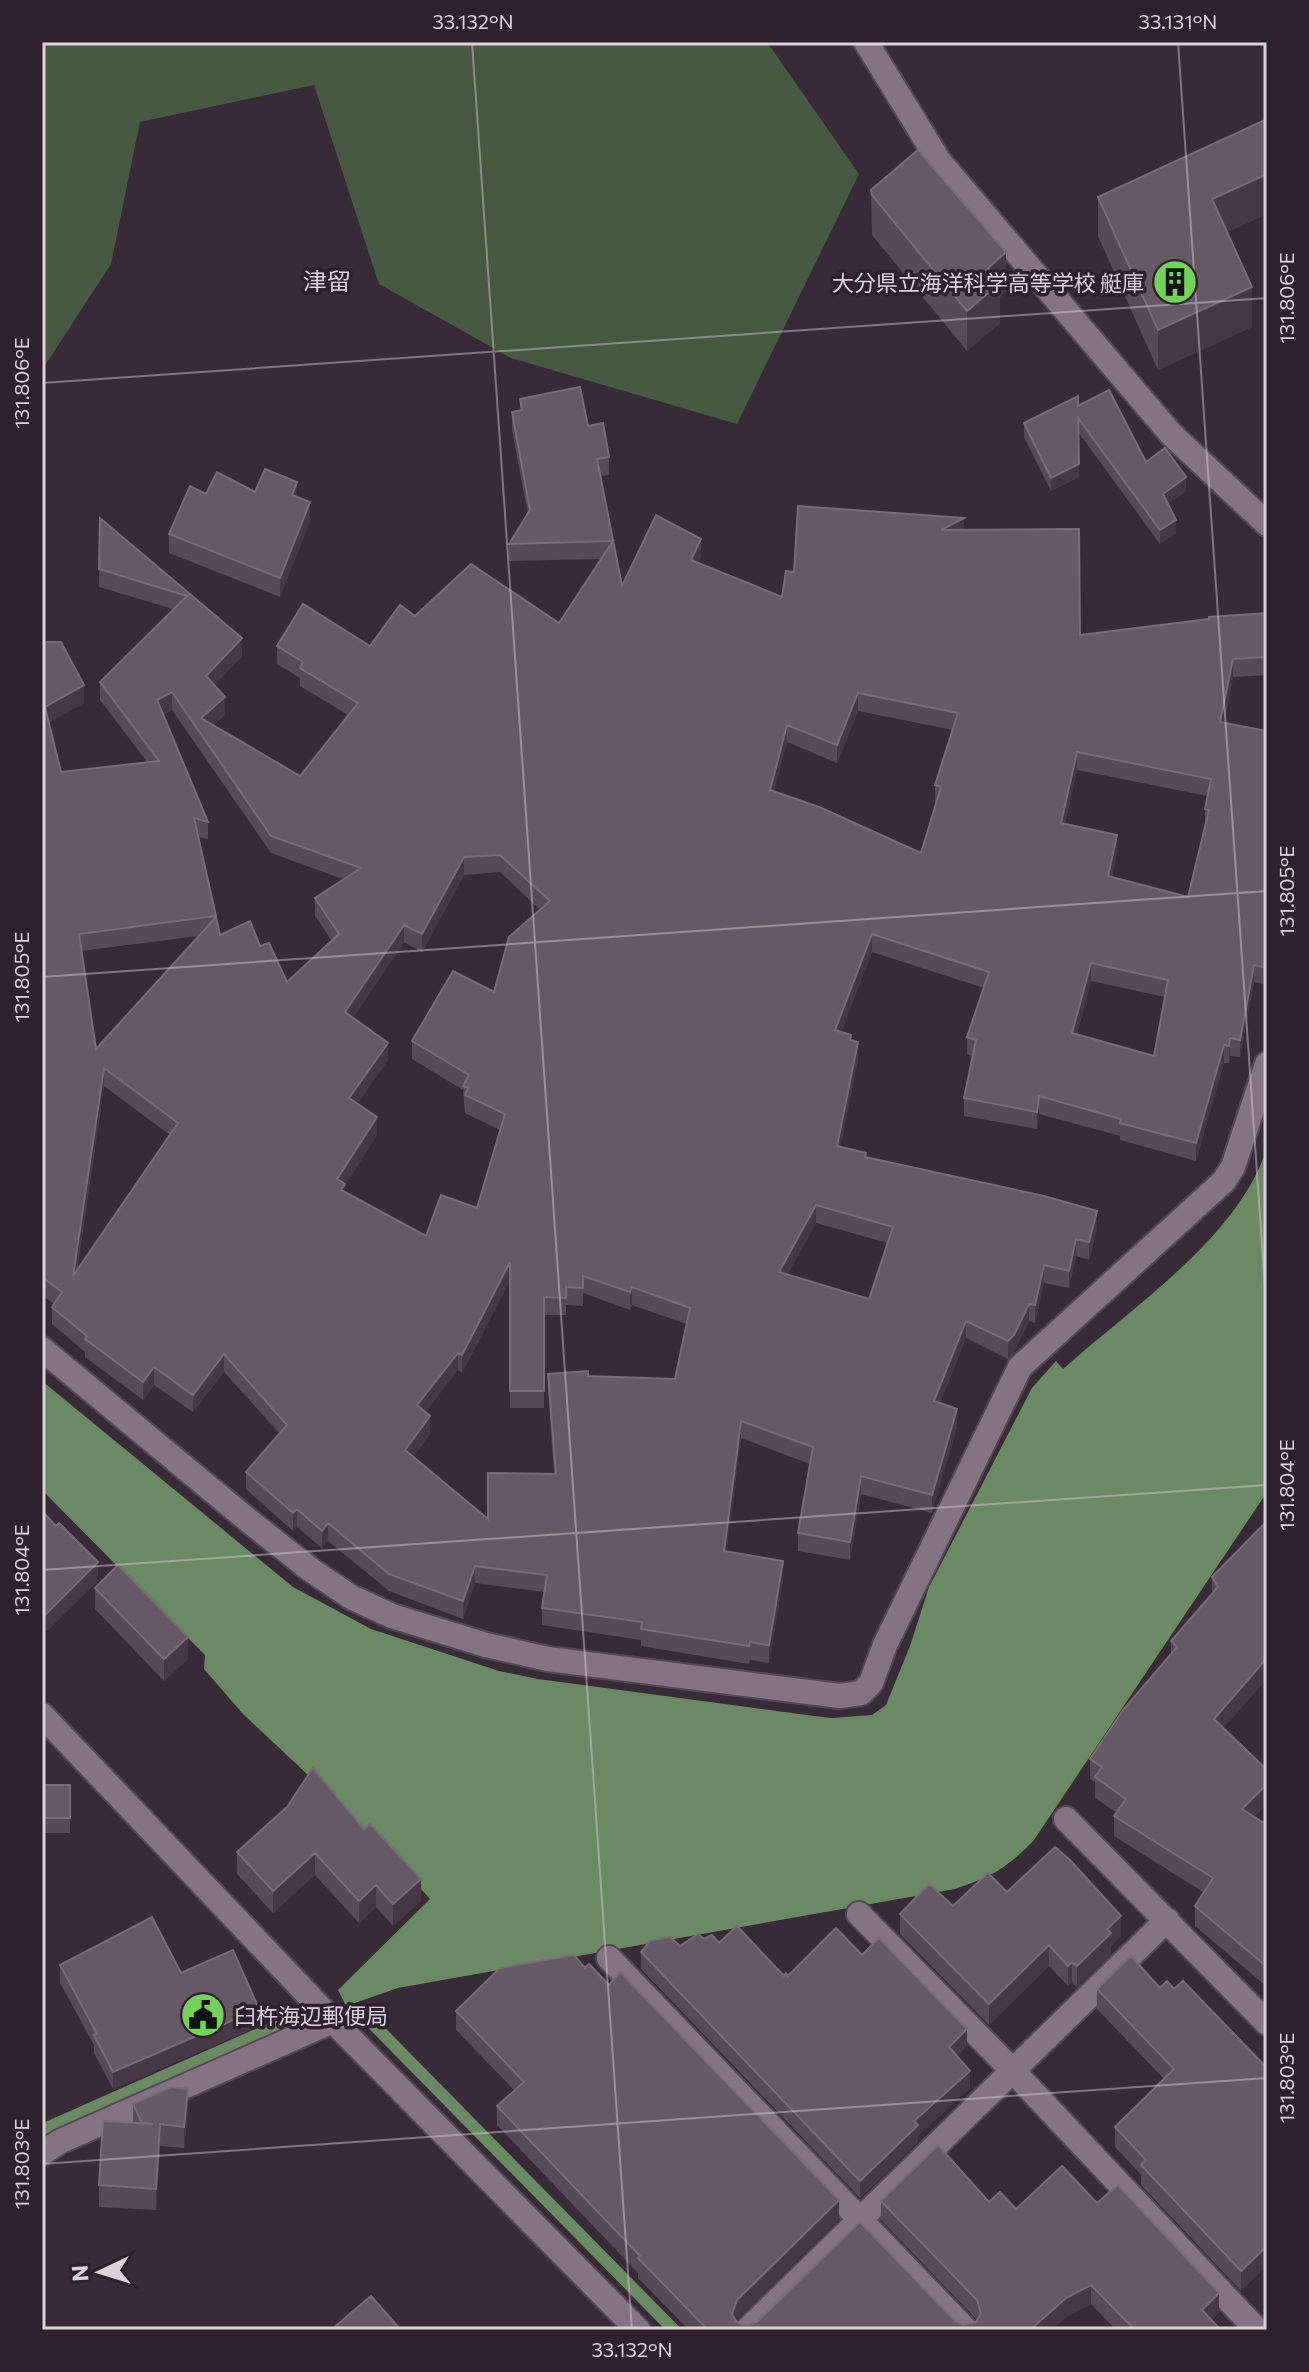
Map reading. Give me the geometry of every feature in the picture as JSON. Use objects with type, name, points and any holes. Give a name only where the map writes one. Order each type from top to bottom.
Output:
[{"type":"street","points":[[866,42],[910,117],[958,184],[1171,434],[1267,524]]},
{"type":"street","points":[[42,1349],[311,1570],[351,1597],[392,1616],[486,1645],[548,1659],[840,1696],[861,1693],[871,1683],[885,1645],[1020,1367],[1224,1181],[1233,1167],[1267,1064]]},
{"type":"street","points":[[42,1715],[333,2021],[638,2330]]},
{"type":"street","points":[[1066,1819],[1267,2023]]},
{"type":"street","points":[[859,1914],[1013,2071],[1257,2330]]},
{"type":"street","points":[[747,2330],[1167,1920]]},
{"type":"street","points":[[609,1958],[966,2330]]},
{"type":"street","points":[[42,2153],[61,2141],[333,2021]]},
{"type":"shaded area","points":[[42,42],[767,42],[859,174],[737,424],[511,358],[379,284],[314,85],[140,122],[111,264],[42,370]]},
{"type":"shaded area","points":[[1267,1148],[1267,1492],[1034,1840],[998,1870],[955,1889],[398,1988],[346,2006],[338,1990],[430,1899],[374,1837],[243,1714],[204,1669],[205,1655],[42,1490],[42,1381],[293,1587],[371,1629],[499,1671],[538,1679],[832,1718],[872,1715],[886,1705],[929,1587],[1032,1388],[1056,1361],[1063,1369],[1150,1296],[1208,1241],[1233,1212],[1253,1181]]},
{"type":"building","points":[[1267,119],[1267,174],[1212,199],[1252,287],[1158,330],[1098,197]]},
{"type":"building","points":[[918,150],[1006,252],[988,268],[1000,283],[967,311],[872,195],[871,190]]},
{"type":"building","points":[[580,387],[588,426],[603,423],[609,457],[597,459],[622,586],[656,515],[701,539],[691,560],[782,597],[786,571],[794,572],[798,506],[964,518],[941,530],[1079,529],[1080,635],[1209,617],[1267,613],[1267,657],[1233,659],[1220,722],[1267,731],[1267,968],[1254,965],[1240,1040],[1230,1038],[1229,1046],[1224,1045],[1196,1143],[1120,1123],[1121,1119],[1039,1096],[1037,1112],[964,1098],[976,1040],[967,1037],[989,972],[872,934],[835,1030],[851,1035],[850,1040],[858,1042],[837,1146],[866,1153],[865,1157],[1044,1196],[1097,1211],[1089,1242],[1076,1239],[1069,1271],[1044,1265],[1035,1305],[1029,1304],[1008,1341],[966,1321],[934,1401],[957,1409],[932,1495],[861,1476],[850,1542],[798,1533],[813,1447],[741,1421],[724,1551],[783,1561],[769,1645],[750,1642],[749,1646],[641,1629],[642,1622],[542,1608],[547,1575],[475,1566],[463,1601],[389,1574],[328,1523],[322,1531],[297,1509],[293,1513],[246,1472],[287,1425],[224,1354],[193,1395],[154,1367],[143,1382],[85,1339],[87,1336],[52,1307],[62,1292],[42,1277],[42,645],[61,642],[84,685],[45,707],[61,772],[159,761],[100,682],[187,596],[99,569],[100,518],[242,638],[206,676],[225,697],[201,718],[300,776],[358,703],[300,668],[303,662],[277,646],[303,604],[370,646],[400,605],[415,616],[471,564],[559,623],[613,541],[509,544],[530,510],[512,412],[522,410],[520,399]],"holes":[[[172,692],[271,836],[361,868],[315,898],[339,934],[287,982],[269,943],[260,946],[250,921],[220,935],[216,917],[96,1049],[79,934],[216,916],[194,818],[208,822],[157,700]],[[858,693],[958,713],[935,785],[941,787],[921,853],[819,807],[770,790],[787,725],[837,745]],[[1077,752],[1211,779],[1205,809],[1209,810],[1188,897],[1108,876],[1117,835],[1061,823]],[[500,855],[550,901],[509,937],[494,992],[453,971],[412,1041],[469,1075],[463,1086],[468,1088],[465,1095],[505,1114],[477,1208],[441,1195],[426,1236],[341,1190],[345,1184],[337,1179],[377,1117],[349,1098],[388,1043],[345,1012],[404,925],[422,934],[464,857]],[[1091,963],[1168,980],[1154,1056],[1072,1033]],[[104,1068],[178,1123],[73,1276]],[[816,1205],[893,1227],[869,1299],[779,1272]],[[510,1262],[510,1391],[544,1391],[544,1297],[566,1298],[566,1287],[583,1288],[583,1276],[630,1292],[632,1287],[690,1308],[675,1379],[588,1376],[588,1371],[548,1374],[556,1474],[488,1473],[488,1519],[405,1450],[430,1416],[417,1405],[458,1353],[462,1355]]]},
{"type":"building","points":[[1109,390],[1146,462],[1165,448],[1186,477],[1163,494],[1176,520],[1160,530],[1078,418],[1079,464],[1051,478],[1024,423],[1078,396],[1078,406]]},
{"type":"building","points":[[265,469],[297,482],[292,495],[310,502],[280,578],[169,534],[190,486],[206,494],[217,472],[255,492]]},
{"type":"building","points":[[42,1511],[56,1526],[59,1523],[98,1562],[42,1618]]},
{"type":"building","points":[[1267,1521],[1267,1658],[1214,1719],[1267,1770],[1267,1784],[1242,1809],[1267,1825],[1267,1967],[1195,1906],[1213,1878],[1114,1816],[1126,1799],[1095,1777],[1102,1767],[1090,1759],[1123,1710],[1177,1647],[1171,1641],[1218,1587],[1212,1577]]},
{"type":"building","points":[[118,1565],[188,1637],[164,1659],[95,1588]]},
{"type":"building","points":[[313,1768],[364,1829],[370,1824],[421,1879],[393,1904],[376,1885],[359,1901],[315,1853],[273,1891],[237,1852],[287,1807]]},
{"type":"building","points":[[42,1785],[70,1785],[70,1818],[42,1818]]},
{"type":"building","points":[[1055,1847],[1121,1916],[1107,1929],[1111,1933],[1077,1966],[1072,1962],[1068,1966],[1049,1945],[989,2004],[900,1914],[929,1884],[953,1906],[988,1873],[1007,1892]]},
{"type":"building","points":[[152,1917],[181,1973],[233,1950],[259,2009],[113,2072],[94,2035],[97,2034],[60,1965]]},
{"type":"building","points":[[737,1926],[784,1976],[786,1973],[788,1976],[836,1928],[862,1955],[879,1938],[967,2029],[949,2047],[970,2071],[914,2121],[918,2125],[860,2181],[641,1952],[650,1941],[670,1937],[680,1946],[698,1934],[704,1939],[712,1935],[719,1943]]},
{"type":"building","points":[[574,1955],[585,1968],[589,1964],[609,1985],[620,1972],[839,2200],[737,2300],[732,2314],[742,2325],[757,2322],[860,2222],[955,2321],[963,2325],[976,2322],[981,2314],[977,2300],[881,2201],[938,2145],[989,2202],[1000,2192],[1016,2209],[1062,2166],[1097,2203],[1118,2185],[1219,2293],[1202,2310],[1221,2330],[1135,2330],[1091,2285],[1066,2298],[1030,2330],[708,2330],[497,2106],[524,2082],[456,2011],[500,1968]]},
{"type":"building","points":[[1131,1956],[1160,1988],[1167,1981],[1174,1989],[1183,1981],[1267,2068],[1267,2246],[1241,2271],[1141,2165],[1146,2160],[1115,2127],[1174,2069],[1097,1989]]},
{"type":"building","points":[[171,2087],[188,2089],[184,2127],[160,2124],[156,2189],[99,2185],[103,2121],[153,2124],[142,2123],[133,2104]]},
{"type":"building","points":[[371,2296],[401,2330],[331,2330]]},
{"type":"waterway","points":[[365,2016],[674,2330]]},
{"type":"waterway","points":[[42,2130],[288,2021]]},
{"type":"place","name":"大分県立海洋科学高等学校 艇庫","points":[[1175,282]]},
{"type":"place","name":"臼杵海辺郵便局","points":[[203,2015]]},
{"type":"district","name":"津留","points":[[327,280]]}]
